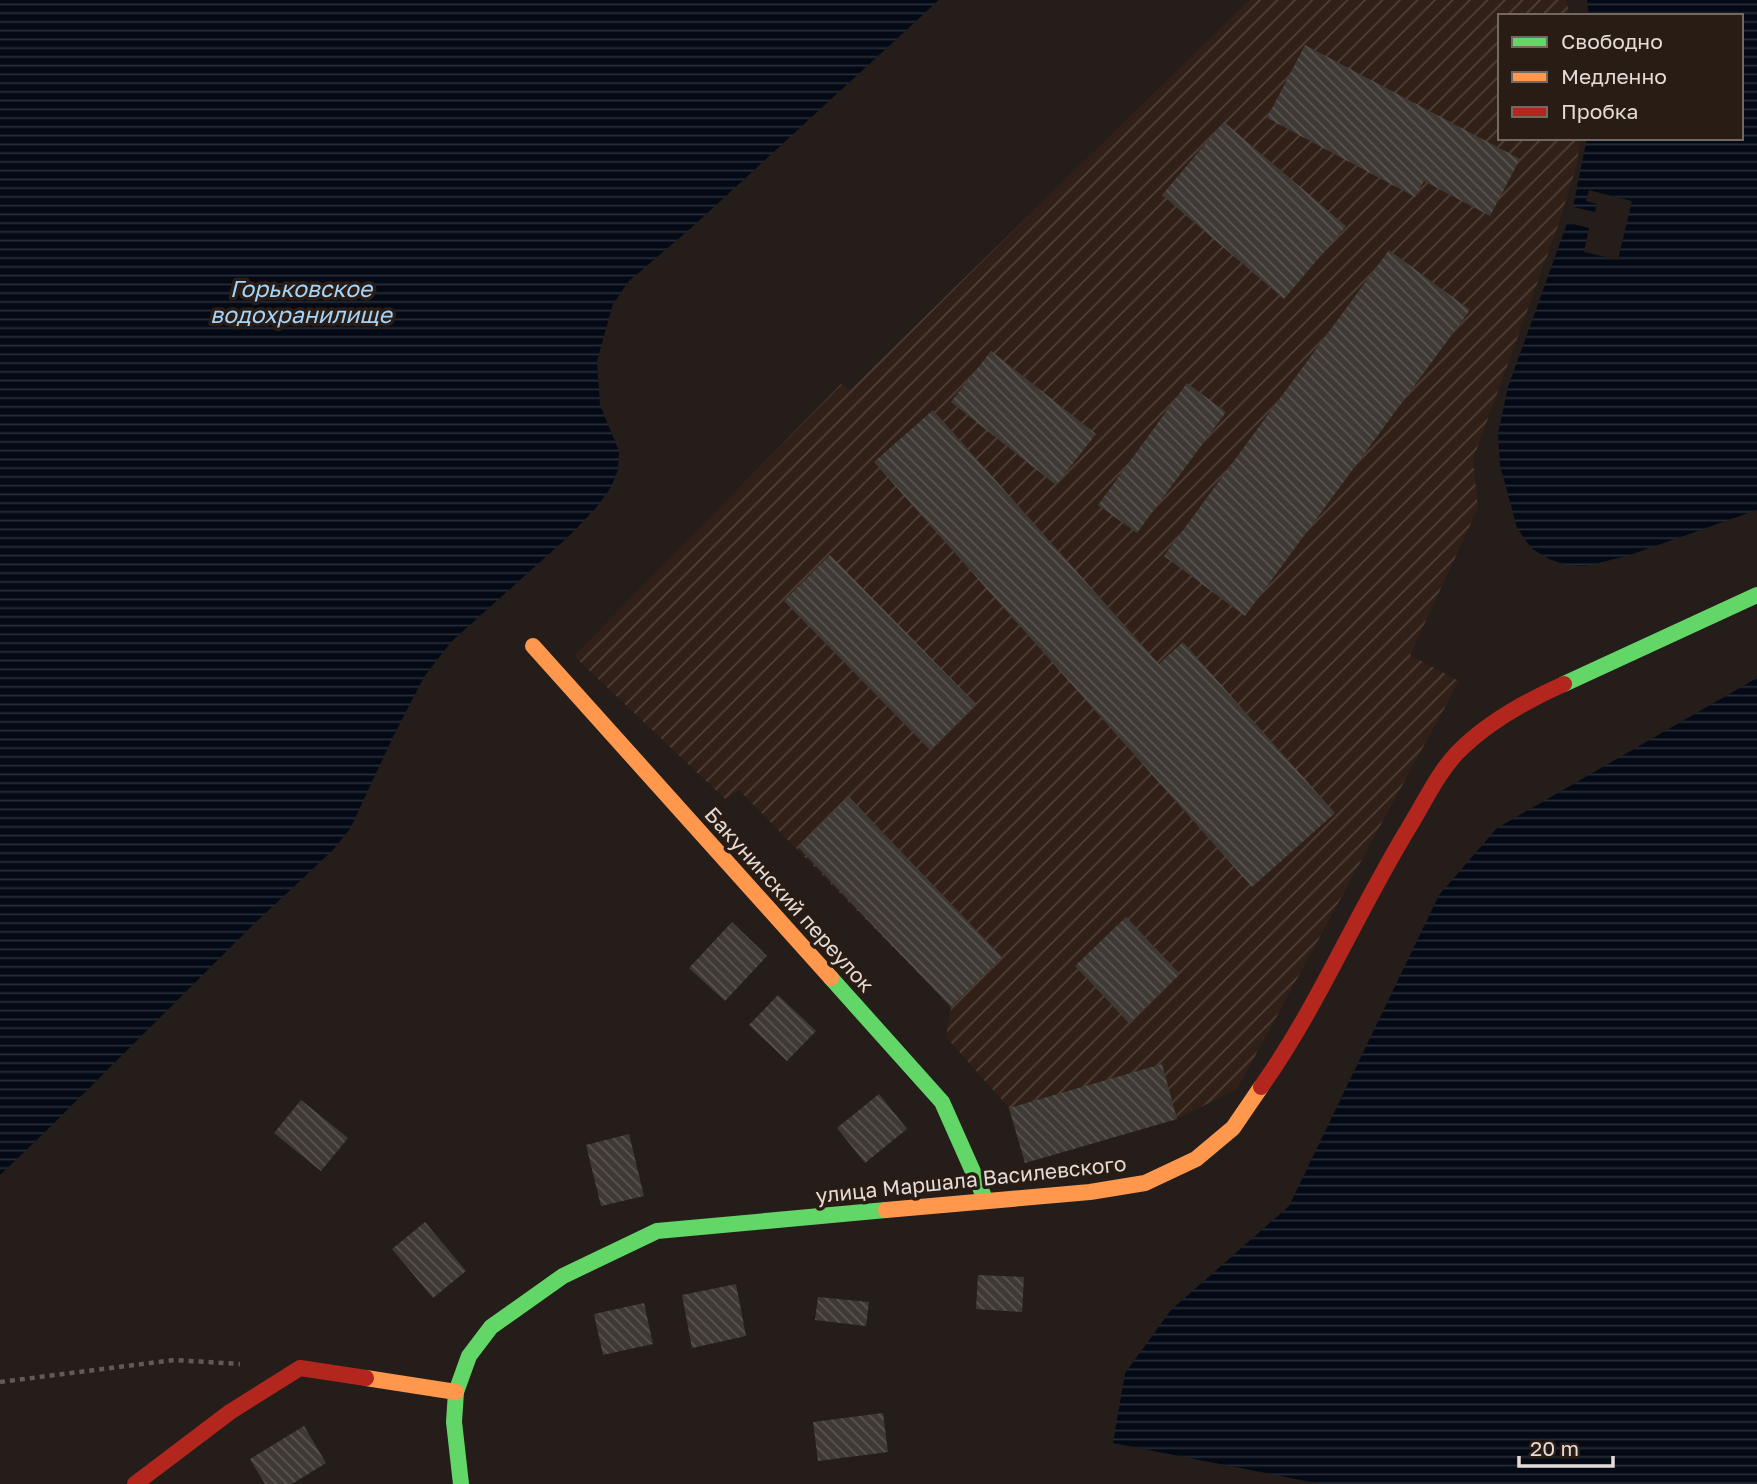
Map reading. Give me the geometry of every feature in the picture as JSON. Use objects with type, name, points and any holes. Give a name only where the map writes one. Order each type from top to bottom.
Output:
[{"type":"street","name":"улица Маршала Василевского","points":[[461,1484],[454,1422],[456,1392],[469,1356],[491,1327],[563,1276],[657,1231],[1090,1192],[1145,1183],[1196,1159],[1233,1128],[1286,1052],[1389,859],[1433,787],[1459,751],[1485,728],[1558,687],[1757,595]]},
{"type":"street","name":"Бакунинский переулок","points":[[533,646],[942,1102],[986,1201]]},
{"type":"street","points":[[135,1484],[230,1412],[300,1368],[456,1392]]},
{"type":"path","points":[[0,1382],[174,1360],[250,1365]]},
{"type":"shaded area","points":[[1249,0],[1566,0],[1570,14],[1498,14],[1498,140],[1580,140],[1577,164],[1558,226],[1473,460],[1478,508],[1410,655],[1459,681],[1237,1089],[1177,1119],[1025,1163],[1009,1108],[946,1037],[951,1007],[739,790],[725,799],[574,656],[841,384],[850,390]]},
{"type":"water","name":"Горьковское водохранилище","points":[[0,0],[939,0],[690,229],[629,281],[613,304],[597,361],[600,405],[619,451],[618,470],[611,487],[596,508],[568,537],[451,642],[424,677],[350,829],[332,851],[253,925],[0,1175]]},
{"type":"water","points":[[1587,0],[1757,0],[1757,510],[1627,556],[1586,566],[1566,565],[1549,559],[1531,548],[1517,528],[1500,465],[1498,433],[1508,387],[1573,207],[1587,140],[1743,140],[1743,14],[1589,14]]},
{"type":"water","points":[[1757,678],[1757,1484],[1321,1484],[1113,1443],[1125,1373],[1171,1310],[1289,1206],[1439,895],[1497,828]]},
{"type":"pier","points":[[1589,190],[1632,201],[1618,260],[1584,252],[1589,228],[1565,222],[1570,206],[1595,212],[1597,204],[1586,201]]},
{"type":"building","points":[[1305,45],[1520,159],[1490,216],[1424,181],[1415,197],[1267,118]]},
{"type":"building","points":[[1224,122],[1346,226],[1284,299],[1162,195]]},
{"type":"building","points":[[1389,250],[1470,310],[1245,616],[1164,556]]},
{"type":"building","points":[[991,351],[1096,434],[1056,485],[951,402]]},
{"type":"building","points":[[1187,383],[1226,412],[1137,533],[1098,505]]},
{"type":"building","points":[[933,410],[1159,664],[1183,642],[1335,813],[1252,887],[874,462]]},
{"type":"building","points":[[830,555],[976,704],[930,750],[784,601]]},
{"type":"building","points":[[849,797],[1002,957],[951,1007],[798,847]]},
{"type":"building","points":[[1126,917],[1180,974],[1129,1023],[1075,966]]},
{"type":"building","points":[[732,922],[767,956],[725,1001],[689,968]]},
{"type":"building","points":[[778,995],[816,1031],[787,1061],[749,1025]]},
{"type":"building","points":[[1162,1064],[1177,1119],[1025,1163],[1009,1108]]},
{"type":"building","points":[[879,1094],[907,1129],[865,1163],[837,1128]]},
{"type":"building","points":[[301,1100],[348,1138],[321,1171],[274,1133]]},
{"type":"building","points":[[629,1134],[644,1196],[601,1206],[586,1145]]},
{"type":"building","points":[[425,1222],[466,1271],[433,1298],[392,1249]]},
{"type":"building","points":[[978,1275],[1024,1277],[1022,1312],[976,1309]]},
{"type":"building","points":[[736,1284],[746,1336],[692,1348],[682,1295]]},
{"type":"building","points":[[818,1297],[869,1302],[866,1326],[815,1320]]},
{"type":"building","points":[[644,1303],[653,1344],[603,1355],[594,1314]]},
{"type":"building","points":[[883,1413],[888,1452],[818,1461],[813,1422]]},
{"type":"building","points":[[304,1426],[326,1463],[292,1484],[265,1484],[250,1459]]},
{"type":"traffic: fast","points":[[1564,684],[1757,595]]},
{"type":"traffic: fast","points":[[831,978],[942,1102],[986,1201]]},
{"type":"traffic: fast","points":[[461,1484],[454,1422],[456,1392],[469,1356],[491,1327],[563,1276],[657,1231],[886,1210]]},
{"type":"traffic: slow","points":[[533,646],[831,978]]},
{"type":"traffic: slow","points":[[886,1210],[1090,1192],[1145,1183],[1196,1159],[1233,1128],[1261,1087]]},
{"type":"traffic: slow","points":[[366,1378],[456,1392]]},
{"type":"traffic: jam","points":[[1261,1087],[1282,1056],[1392,857],[1446,766],[1472,739],[1496,721],[1564,684]]},
{"type":"traffic: jam","points":[[135,1484],[230,1412],[300,1368],[366,1378]]}]
